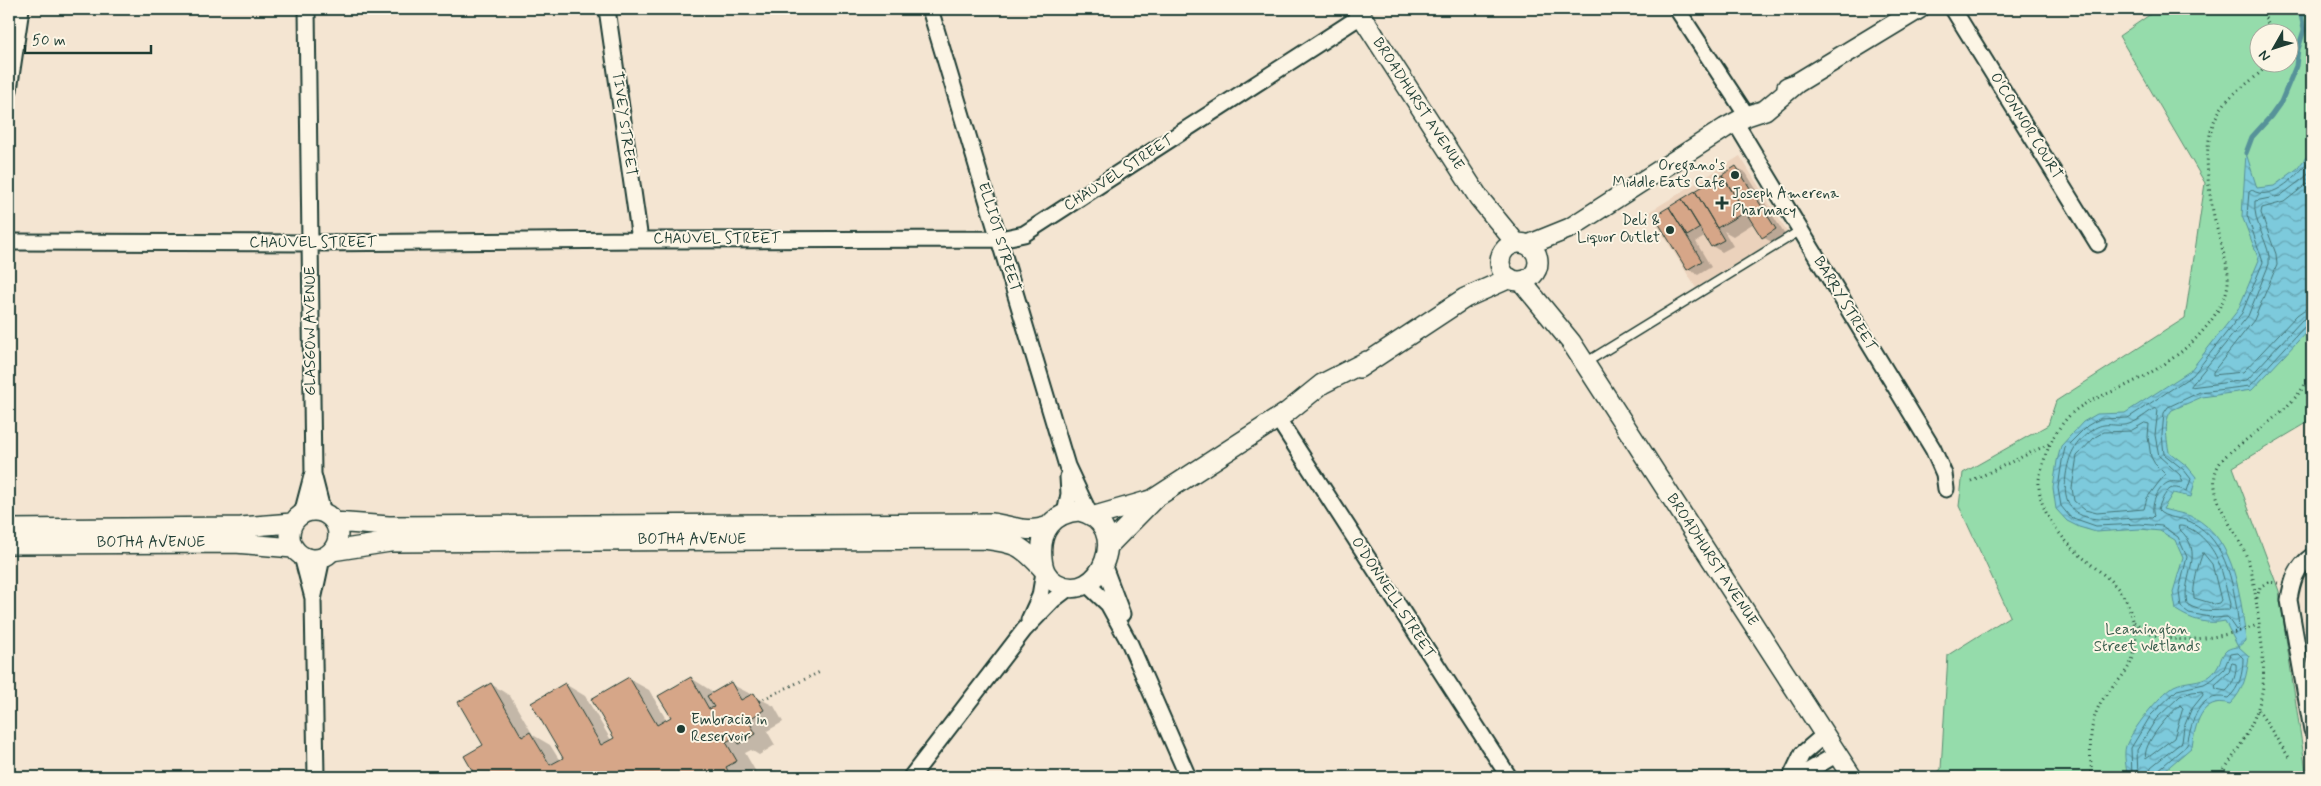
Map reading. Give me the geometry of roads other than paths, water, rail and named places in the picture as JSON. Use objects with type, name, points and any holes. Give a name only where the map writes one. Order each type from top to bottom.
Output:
[{"type":"street","points":[[9,90],[21,9]]},
{"type":"street","name":"GLASGOW AVENUE","points":[[297,518],[312,474],[307,9]]},
{"type":"street","name":"TIVEY STREET","points":[[607,9],[640,240]]},
{"type":"street","name":"ELLIOT STREET","points":[[930,9],[1067,466],[1092,515]]},
{"type":"street","name":"BARRY STREET","points":[[1677,9],[1741,119],[1801,230],[1933,449],[1944,474],[1946,489]]},
{"type":"street","points":[[1108,545],[1155,498],[1282,416],[1322,384],[1367,361],[1465,298],[1570,228],[1741,119],[1761,100],[1797,84],[1919,9]]},
{"type":"street","name":"O'CONNOR COURT","points":[[1953,9],[2098,244]]},
{"type":"street","name":"CHAUVEL STREET","points":[[9,242],[311,243],[1000,239],[1024,234],[1359,12]]},
{"type":"street","name":"BROADHURST AVENUE","points":[[1359,12],[1852,777]]},
{"type":"street","name":"O'DONNELL STREET","points":[[1282,416],[1509,777]]},
{"type":"street","name":"ELLIOT STREET","points":[[1065,514],[1069,494],[1067,466]]},
{"type":"street","name":"GLASGOW AVENUE","points":[[312,474],[328,518]]},
{"type":"street","points":[[1092,515],[1155,498]]},
{"type":"street","points":[[313,600],[327,555],[338,537],[328,518],[316,511],[297,518],[289,536],[297,552],[313,600],[316,777]]},
{"type":"street","points":[[911,777],[1024,630],[1053,600],[1097,576],[1103,564],[1108,545],[1105,530],[1092,515],[1079,511],[1065,514],[1057,517],[1049,526],[1043,542],[1041,556],[1044,570],[1040,596],[1024,630]]},
{"type":"street","name":"BOTHA AVENUE","points":[[17,536],[241,527],[297,518]]},
{"type":"street","name":"BOTHA AVENUE","points":[[328,518],[389,526],[527,533],[872,531],[991,523],[1009,525],[1026,531],[1049,526]]},
{"type":"street","name":"BOTHA AVENUE","points":[[872,531],[1004,542],[1025,549],[1044,570]]},
{"type":"street","name":"BOTHA AVENUE","points":[[327,555],[390,542],[527,533]]},
{"type":"street","name":"BOTHA AVENUE","points":[[17,536],[235,543],[297,552]]},
{"type":"street","points":[[297,552],[308,559],[327,555]]},
{"type":"street","points":[[2312,556],[2302,563],[2292,582],[2289,600],[2312,730]]},
{"type":"street","points":[[1103,564],[1121,610],[1130,644]]},
{"type":"street","points":[[1044,570],[1051,580],[1060,585],[1078,586],[1108,604],[1130,644],[1188,777]]},
{"type":"street","points":[[1791,777],[1802,754],[1824,734]]},
{"type":"street","points":[[1802,777],[1805,773],[1837,754]]},
{"type":"lane","points":[[1585,363],[1801,230]]},
{"type":"water","points":[[2312,149],[2312,326],[2252,390],[2202,397],[2172,410],[2167,419],[2169,452],[2187,466],[2196,477],[2191,497],[2173,493],[2163,509],[2186,514],[2207,527],[2219,540],[2227,555],[2234,571],[2242,607],[2246,641],[2239,647],[2249,656],[2246,676],[2242,688],[2230,704],[2220,702],[2206,708],[2201,714],[2195,730],[2192,747],[2157,777],[2127,777],[2126,746],[2147,713],[2174,686],[2206,678],[2214,672],[2227,650],[2238,647],[2225,621],[2200,621],[2176,610],[2173,592],[2183,558],[2175,540],[2160,531],[2140,529],[2096,532],[2067,521],[2056,509],[2053,488],[2061,446],[2083,422],[2097,414],[2125,413],[2190,371],[2238,310],[2259,260],[2242,216],[2246,153],[2257,188],[2274,186],[2298,168]]},
{"type":"waterway","points":[[2246,153],[2252,137],[2281,102],[2296,66],[2298,49],[2304,30],[2300,9]]},
{"type":"place","name":"Oregano's Middle Eats Cafe","points":[[1735,175]]},
{"type":"place","name":"Joseph Amerena Pharmacy","points":[[1722,203]]},
{"type":"place","name":"Deli & Liquor Outlet","points":[[1670,230]]},
{"type":"place","name":"Embracia in Reservoir","points":[[681,729]]},
{"type":"park label","name":"Leamington Street Wetlands","points":[[2147,638]]}]
